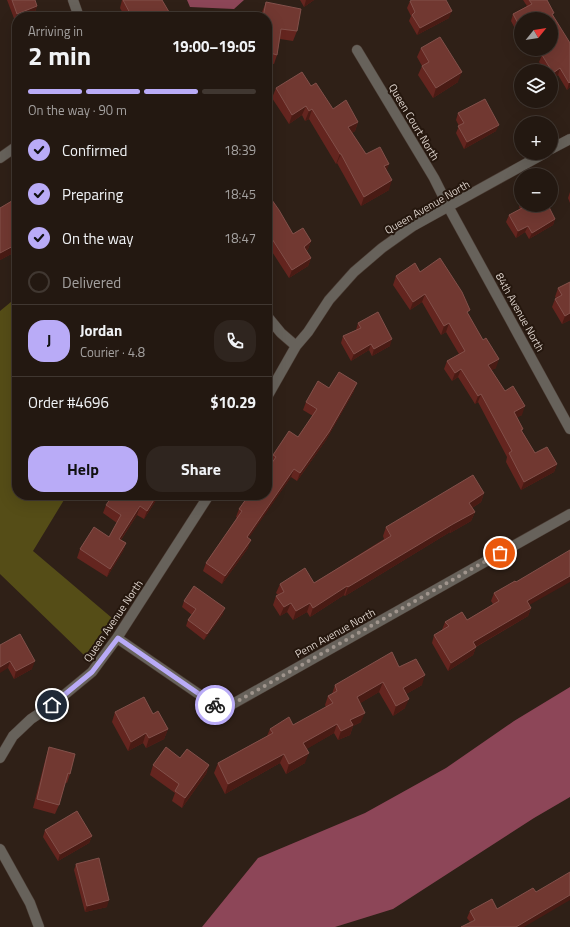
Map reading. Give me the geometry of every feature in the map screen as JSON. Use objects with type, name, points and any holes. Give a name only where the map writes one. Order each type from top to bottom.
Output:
[{"type":"street","points":[[73,0],[77,12]]},
{"type":"street","name":"Queen Court North","points":[[357,50],[434,178],[449,208]]},
{"type":"street","points":[[558,145],[570,139]]},
{"type":"street","points":[[0,158],[12,150]]},
{"type":"street","name":"Queen Avenue North","points":[[272,388],[296,346],[308,332],[329,300],[354,272],[388,243],[413,226],[449,208],[533,160]]},
{"type":"street","name":"84th Avenue North","points":[[449,208],[570,429]]},
{"type":"street","points":[[272,323],[280,333],[296,346]]},
{"type":"street","name":"Queen Avenue North","points":[[0,758],[13,736],[31,719],[52,705],[92,672],[118,638],[206,500]]},
{"type":"street","name":"Penn Avenue North","points":[[118,638],[222,710],[570,514]]},
{"type":"street","points":[[0,849],[30,903],[39,927]]},
{"type":"shaded area","points":[[187,0],[244,0],[234,9],[190,7]]},
{"type":"shaded area","points":[[12,301],[12,500],[64,500],[33,551],[112,618],[85,656],[0,574],[0,311]]},
{"type":"shaded area","points":[[570,687],[570,797],[534,818],[393,909],[335,927],[202,927],[258,858],[365,813],[446,768],[514,721]]},
{"type":"building","points":[[12,0],[35,0],[37,6],[22,12],[16,12]]},
{"type":"building","points":[[123,0],[162,0],[169,12],[129,12]]},
{"type":"building","points":[[446,0],[452,11],[420,28],[412,15],[415,12],[410,1]]},
{"type":"building","points":[[529,0],[547,0],[553,12],[517,12],[532,4]]},
{"type":"building","points":[[266,2],[301,9],[297,31],[281,29],[277,55],[272,54],[272,12],[264,12]]},
{"type":"building","points":[[558,24],[570,43],[570,82],[569,83],[560,68],[558,69],[558,64],[548,64],[543,56],[558,56]]},
{"type":"building","points":[[440,37],[462,72],[436,88],[422,66],[429,62],[421,48]]},
{"type":"building","points":[[302,72],[311,86],[316,83],[333,109],[346,100],[358,122],[348,127],[366,154],[380,147],[389,164],[384,166],[392,180],[364,197],[341,154],[312,109],[309,111],[306,106],[292,115],[276,88]]},
{"type":"building","points":[[485,99],[499,125],[467,142],[458,126],[464,123],[458,113]]},
{"type":"building","points":[[272,200],[293,234],[303,228],[311,241],[304,247],[311,258],[292,270],[272,239]]},
{"type":"building","points":[[12,201],[12,247],[0,253],[0,208]]},
{"type":"building","points":[[515,212],[552,212],[555,219],[532,233],[528,226],[518,231],[509,215]]},
{"type":"building","points":[[440,258],[462,292],[470,310],[467,312],[483,340],[486,338],[499,359],[488,365],[505,391],[513,386],[525,406],[514,412],[523,429],[521,430],[535,453],[547,447],[557,464],[524,482],[509,453],[512,451],[481,394],[478,396],[461,369],[455,373],[447,361],[465,351],[449,323],[444,326],[425,294],[413,302],[396,276],[415,263],[420,272]]},
{"type":"building","points":[[570,282],[570,313],[565,316],[555,299],[562,295],[558,288]]},
{"type":"building","points":[[378,312],[392,339],[374,349],[371,344],[354,354],[343,336],[361,328],[358,323]]},
{"type":"building","points":[[339,372],[357,383],[329,432],[300,473],[294,469],[247,537],[251,540],[225,576],[206,563],[242,511],[239,509],[245,500],[272,500],[272,463],[276,457],[273,455],[289,431],[298,437],[317,409],[306,402],[318,381],[329,388]]},
{"type":"building","points":[[473,475],[484,493],[469,503],[475,512],[348,587],[347,586],[313,608],[310,603],[296,611],[291,603],[284,607],[276,596],[284,592],[280,584],[305,568],[314,583],[391,536],[386,527]]},
{"type":"building","points":[[110,500],[154,500],[147,511],[140,506],[119,539],[126,543],[110,569],[80,549],[94,527],[109,537],[121,515],[106,505]]},
{"type":"building","points":[[570,550],[570,576],[527,601],[531,608],[473,642],[476,647],[451,663],[434,635],[449,626],[445,622],[462,612],[467,620],[499,601],[494,593],[515,581],[516,582]]},
{"type":"building","points":[[194,586],[225,608],[207,634],[188,620],[196,609],[184,601]]},
{"type":"building","points":[[20,634],[35,661],[16,671],[10,661],[0,667],[0,645]]},
{"type":"building","points":[[392,652],[399,667],[416,659],[425,675],[403,688],[409,699],[396,706],[383,682],[357,697],[365,713],[350,720],[353,725],[341,731],[337,724],[303,743],[309,753],[289,764],[284,754],[228,784],[218,763],[273,733],[270,729],[289,717],[293,725],[333,703],[328,696],[337,691],[335,685]]},
{"type":"building","points":[[144,697],[153,714],[158,711],[168,729],[149,738],[146,733],[131,742],[115,712]]},
{"type":"building","points":[[49,747],[75,754],[70,774],[68,773],[59,805],[37,799]]},
{"type":"building","points":[[166,747],[180,758],[187,749],[209,765],[185,798],[175,791],[179,784],[153,765]]},
{"type":"building","points":[[77,811],[92,836],[60,854],[45,830]]},
{"type":"building","points":[[99,858],[109,900],[87,906],[76,864]]},
{"type":"building","points":[[570,872],[570,895],[516,927],[461,927],[475,920],[470,911],[492,899],[497,909],[533,888],[536,892]]},
{"type":"way so far","points":[[215,705],[222,710],[500,553]]},
{"type":"route","points":[[52,705],[92,672],[118,638],[215,705]]}]
